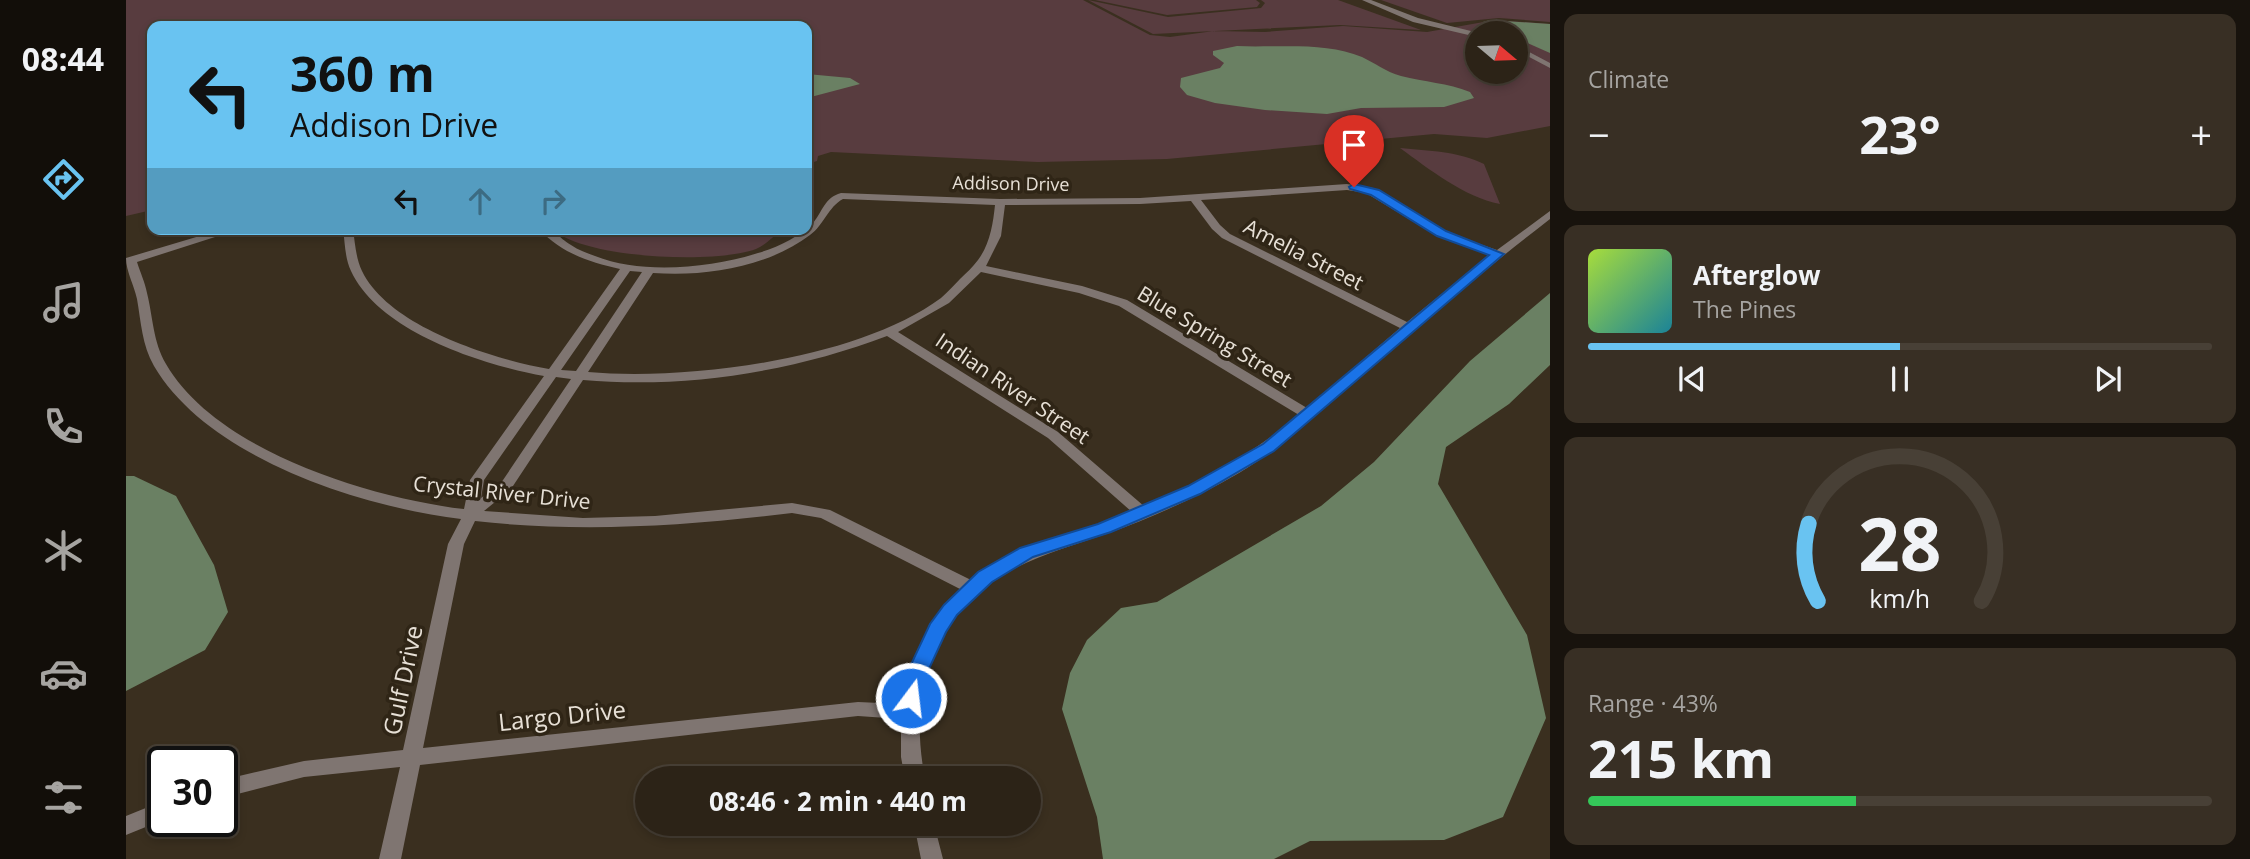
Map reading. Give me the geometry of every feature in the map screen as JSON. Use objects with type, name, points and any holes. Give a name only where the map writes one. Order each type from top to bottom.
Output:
[{"type":"street","points":[[1365,0],[1416,20],[1465,31]]},
{"type":"street","points":[[1528,54],[1550,66]]},
{"type":"street","name":"Addison Drive","points":[[812,228],[820,219],[826,204],[841,196],[1000,202],[1195,199],[1347,187],[1362,188],[1375,193],[1441,234],[1498,254]]},
{"type":"street","name":"Amelia Street","points":[[1195,199],[1226,236],[1408,327]]},
{"type":"street","points":[[349,235],[355,269],[379,300],[397,315],[445,343],[523,368],[554,373],[580,376],[678,376],[758,368],[831,351],[888,331],[938,303],[979,268],[994,242],[1000,202]]},
{"type":"street","points":[[912,766],[908,750],[909,712],[917,673],[926,650],[950,610],[972,588],[1005,564],[1027,553],[1143,513],[1233,470],[1269,447],[1408,327],[1550,214]]},
{"type":"street","points":[[128,262],[216,235]]},
{"type":"street","name":"Addison Drive","points":[[550,235],[581,255],[628,267],[650,269],[714,267],[776,251],[804,235]]},
{"type":"street","name":"Crystal River Drive","points":[[128,262],[141,292],[149,341],[160,364],[184,397],[226,431],[259,452],[344,489],[394,501],[471,514],[552,521],[628,523],[717,518],[792,508],[809,509],[825,514],[972,588]]},
{"type":"street","name":"Gulf Drive","points":[[390,859],[456,544],[471,514],[477,481],[628,267]]},
{"type":"street","name":"Blue Spring Street","points":[[979,268],[1082,290],[1123,303],[1307,414]]},
{"type":"street","name":"Gulf Drive","points":[[471,514],[506,486],[650,269]]},
{"type":"street","name":"Indian River Street","points":[[888,331],[1053,435],[1143,513]]},
{"type":"street","name":"Largo Drive","points":[[238,785],[304,769],[411,757],[858,709],[909,712]]},
{"type":"street","points":[[126,826],[147,817]]},
{"type":"street","points":[[927,836],[932,859]]},
{"type":"shaded area","points":[[126,0],[1083,0],[1150,35],[1170,37],[1214,31],[1265,32],[1343,26],[1427,32],[1465,25],[1465,84],[1528,84],[1528,22],[1550,24],[1550,126],[1487,138],[1434,134],[1167,159],[1038,162],[831,152],[818,156],[817,161],[812,162],[812,21],[147,21],[147,211],[126,216]]},
{"type":"shaded area","points":[[1088,0],[1168,17],[1261,8],[1265,3],[1261,0],[1338,0],[1421,30],[1340,25],[1153,34]]},
{"type":"shaded area","points":[[1095,0],[1256,0],[1260,3],[1257,7],[1167,15]]},
{"type":"shaded area","points":[[1381,0],[1550,0],[1550,22],[1499,18],[1447,23]]},
{"type":"shaded area","points":[[1528,23],[1550,24],[1550,53],[1528,43]]},
{"type":"shaded area","points":[[1237,46],[1300,46],[1348,52],[1396,74],[1462,89],[1470,92],[1474,98],[1444,107],[1361,108],[1327,114],[1215,103],[1187,95],[1180,87],[1181,78],[1220,68],[1224,63],[1213,55],[1213,51]]},
{"type":"shaded area","points":[[812,74],[850,78],[860,84],[812,97]]},
{"type":"shaded area","points":[[1400,148],[1454,154],[1484,164],[1500,204],[1460,189]]},
{"type":"shaded area","points":[[563,235],[775,235],[756,249],[737,254],[683,257],[620,252]]},
{"type":"shaded area","points":[[1550,293],[1550,365],[1509,404],[1446,447],[1438,484],[1527,635],[1546,718],[1503,817],[1444,840],[1310,841],[1274,859],[1103,859],[1097,817],[1062,709],[1070,673],[1087,640],[1121,608],[1157,602],[1321,506],[1374,462],[1470,361]]},
{"type":"shaded area","points":[[126,476],[134,476],[176,496],[214,565],[228,612],[205,650],[126,691]]},
{"type":"route","points":[[911,698],[917,673],[937,629],[950,610],[985,577],[1027,553],[1143,513],[1233,470],[1269,447],[1408,327],[1498,254],[1441,234],[1375,193],[1354,187]]}]
